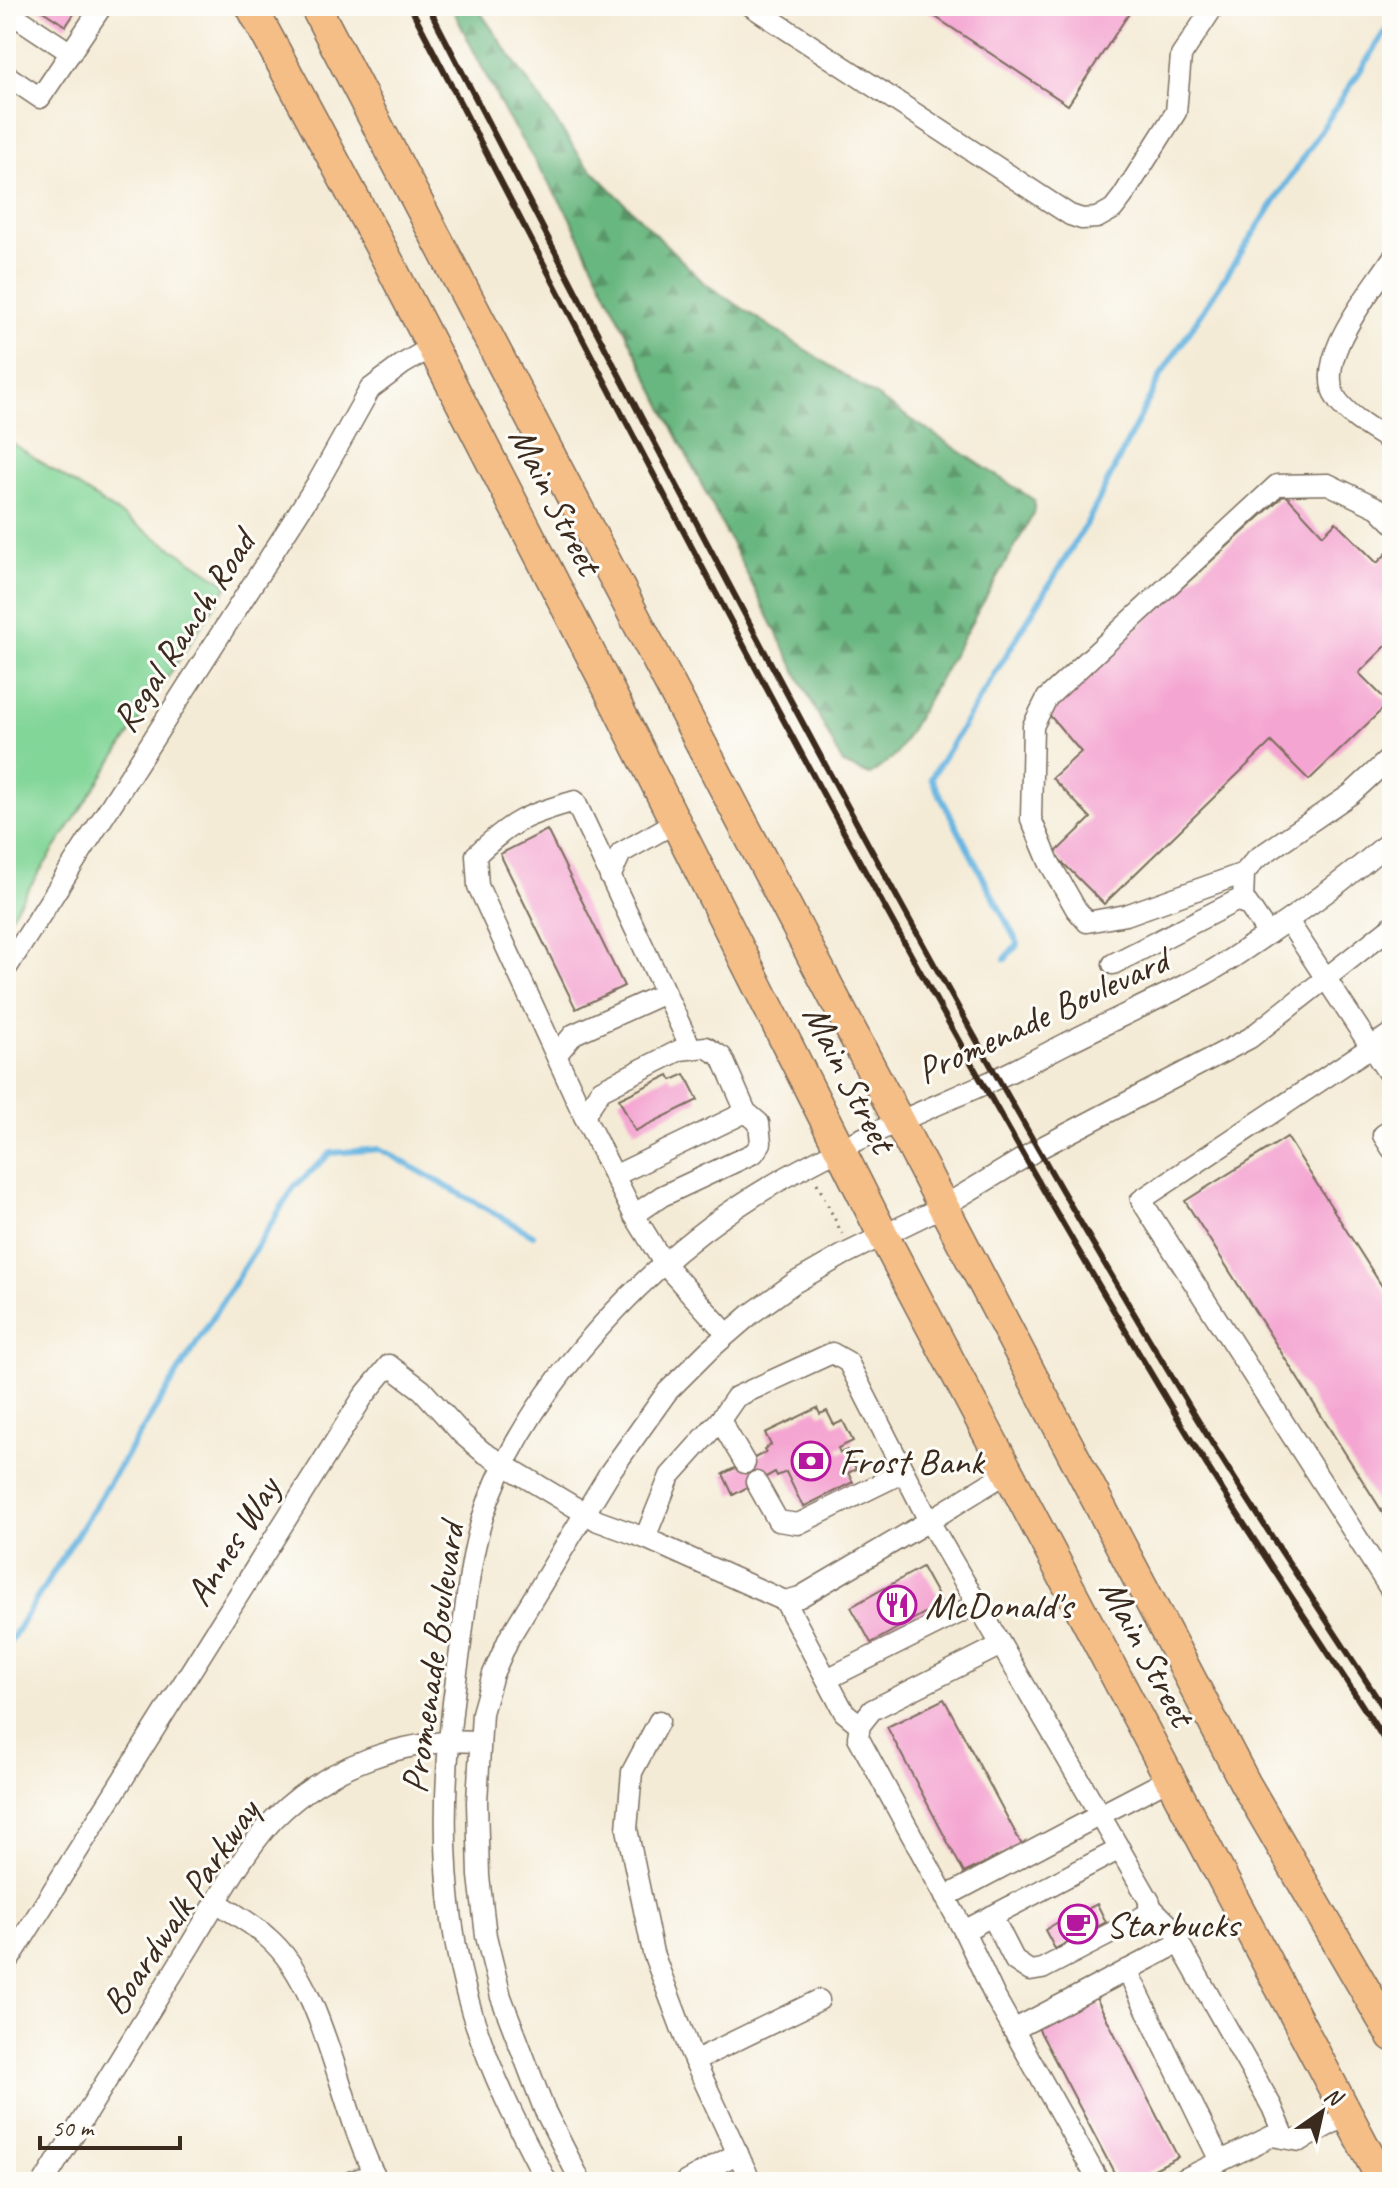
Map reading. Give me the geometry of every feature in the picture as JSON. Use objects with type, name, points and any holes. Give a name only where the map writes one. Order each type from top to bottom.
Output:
[{"type":"highway","name":"Main Street","points":[[251,6],[432,347],[676,822],[883,1235],[1383,2182]]},
{"type":"highway","name":"Main Street","points":[[315,6],[1245,1783],[1392,2036]]},
{"type":"street","points":[[6,75],[40,98],[102,6]]},
{"type":"street","points":[[751,6],[1070,215],[1082,219],[1097,218],[1113,209],[1163,134],[1176,112],[1181,56],[1214,6]]},
{"type":"street","points":[[6,10],[71,53]]},
{"type":"street","points":[[1389,271],[1339,342],[1331,362],[1330,379],[1337,399],[1351,415],[1392,442]]},
{"type":"street","name":"Regal Ranch Road","points":[[6,969],[318,482],[370,389],[432,347]]},
{"type":"street","points":[[1392,522],[1378,508],[1328,484],[1277,485],[1047,698],[1033,726],[1031,819],[1049,862],[1087,922],[1126,915],[1244,873],[1256,859],[1351,794],[1392,756]]},
{"type":"street","points":[[691,1048],[575,801],[530,814],[504,829],[476,855],[478,886],[584,1116],[634,1215],[665,1265],[727,1334]]},
{"type":"street","points":[[610,877],[621,853],[676,822]]},
{"type":"street","name":"Promenade Boulevard","points":[[547,2182],[510,2113],[471,2010],[458,1958],[447,1867],[445,1799],[447,1740],[477,1536],[504,1466],[525,1430],[576,1355],[612,1314],[700,1235],[750,1198],[897,1120],[984,1084],[1196,979],[1288,921],[1392,839]]},
{"type":"street","points":[[1243,903],[1244,873]]},
{"type":"street","points":[[1113,964],[1236,901],[1255,913],[1268,934]]},
{"type":"street","points":[[1288,921],[1392,1079]]},
{"type":"street","name":"Promenade Boulevard","points":[[581,2182],[520,2054],[501,1997],[486,1936],[477,1802],[482,1713],[493,1674],[509,1638],[584,1513],[667,1392],[751,1314],[794,1283],[944,1206],[1040,1148],[1250,1038],[1392,926]]},
{"type":"street","points":[[557,1054],[574,1034],[665,993]]},
{"type":"street","points":[[1392,1033],[1141,1200],[1392,1592]]},
{"type":"street","points":[[584,1116],[601,1090],[680,1050],[706,1047],[722,1057],[746,1112],[759,1123],[761,1143],[754,1153],[662,1196],[634,1215]]},
{"type":"street","points":[[614,1176],[746,1112]]},
{"type":"street","points":[[1392,1129],[1383,1135],[1392,1149]]},
{"type":"street","points":[[645,1538],[670,1476],[720,1420],[736,1397],[832,1353],[848,1362],[929,1521],[1120,1849],[1149,1905],[1179,1935],[1179,1943],[1272,2107],[1285,2138]]},
{"type":"street","name":"Annes Way","points":[[6,1965],[363,1397],[389,1365],[422,1390],[462,1434],[504,1466],[598,1521],[645,1538],[785,1601]]},
{"type":"street","points":[[720,1420],[745,1463]]},
{"type":"street","points":[[756,1482],[778,1521],[798,1524],[904,1472]]},
{"type":"street","points":[[860,1725],[844,1712],[785,1601],[800,1597],[1008,1472]]},
{"type":"street","points":[[827,1679],[977,1604]]},
{"type":"street","points":[[1001,1645],[872,1710],[860,1725],[858,1737],[964,1931],[1013,2030],[1099,2182]]},
{"type":"street","points":[[659,1721],[632,1772],[627,1829],[653,1953],[694,2061],[751,2182]]},
{"type":"street","name":"Boardwalk Parkway","points":[[44,2182],[216,1902],[274,1819],[304,1794],[348,1768],[380,1755],[447,1740],[480,1742]]},
{"type":"street","points":[[945,1897],[1169,1779]]},
{"type":"street","points":[[964,1931],[1120,1849]]},
{"type":"street","points":[[216,1902],[269,1938],[289,1961],[308,1996],[376,2178],[350,2182]]},
{"type":"street","points":[[992,1916],[1015,1961],[1030,1971],[1042,1969],[1148,1914],[1149,1905]]},
{"type":"street","points":[[1013,2030],[1179,1943]]},
{"type":"street","points":[[1127,1970],[1220,2161]]},
{"type":"street","points":[[694,2061],[819,2000]]},
{"type":"street","points":[[1178,2182],[1272,2136],[1300,2141],[1347,2115]]},
{"type":"street","points":[[685,2182],[738,2153]]},
{"type":"path","points":[[815,1180],[844,1236]]},
{"type":"green space","points":[[451,6],[476,6],[584,162],[704,283],[1034,500],[1034,513],[896,755],[870,775],[843,764],[568,214],[506,115]]},
{"type":"green space","points":[[6,439],[228,585],[6,923]]},
{"type":"building","points":[[35,6],[79,6],[66,26]]},
{"type":"building","points":[[919,6],[1134,6],[1068,105]]},
{"type":"building","points":[[1285,494],[1323,535],[1336,522],[1377,563],[1390,550],[1392,552],[1392,640],[1359,673],[1389,703],[1309,780],[1271,742],[1104,904],[1054,854],[1091,818],[1052,778],[1081,752],[1046,711]]},
{"type":"building","points":[[547,830],[624,986],[576,1009],[500,854]]},
{"type":"building","points":[[685,1074],[698,1100],[635,1131],[619,1099],[669,1075],[672,1080]]},
{"type":"building","points":[[1287,1137],[1392,1302],[1392,1527],[1185,1201]]},
{"type":"building","name":"Frost Bank","points":[[817,1408],[820,1414],[827,1411],[834,1425],[843,1421],[853,1441],[838,1448],[840,1453],[847,1450],[856,1469],[848,1473],[853,1482],[803,1507],[786,1472],[777,1476],[775,1472],[733,1495],[723,1474],[766,1452],[764,1449],[771,1445],[765,1433]]},
{"type":"building","name":"McDonald's","points":[[922,1567],[942,1603],[871,1643],[851,1607]]},
{"type":"building","points":[[944,1699],[1022,1845],[964,1873],[887,1727]]},
{"type":"building","name":"Starbucks","points":[[1097,1904],[1106,1922],[1097,1927],[1099,1931],[1089,1936],[1088,1932],[1055,1949],[1045,1930],[1076,1911],[1078,1914]]},
{"type":"building","points":[[1093,1992],[1178,2157],[1129,2182],[1119,2182],[1035,2022]]},
{"type":"waterway","points":[[1005,959],[1018,944],[931,778],[1087,523],[1161,375],[1392,22]]},
{"type":"waterway","points":[[6,1648],[294,1187],[331,1153],[380,1149],[533,1235]]},
{"type":"railway","points":[[410,6],[786,725],[981,1080],[1185,1430],[1392,1752]]},
{"type":"railway","points":[[428,6],[707,543],[996,1074],[1199,1422],[1392,1721]]},
{"type":"place","name":"Frost Bank","points":[[811,1461]]},
{"type":"place","name":"McDonald's","points":[[897,1605]]},
{"type":"place","name":"Starbucks","points":[[1078,1924]]}]
